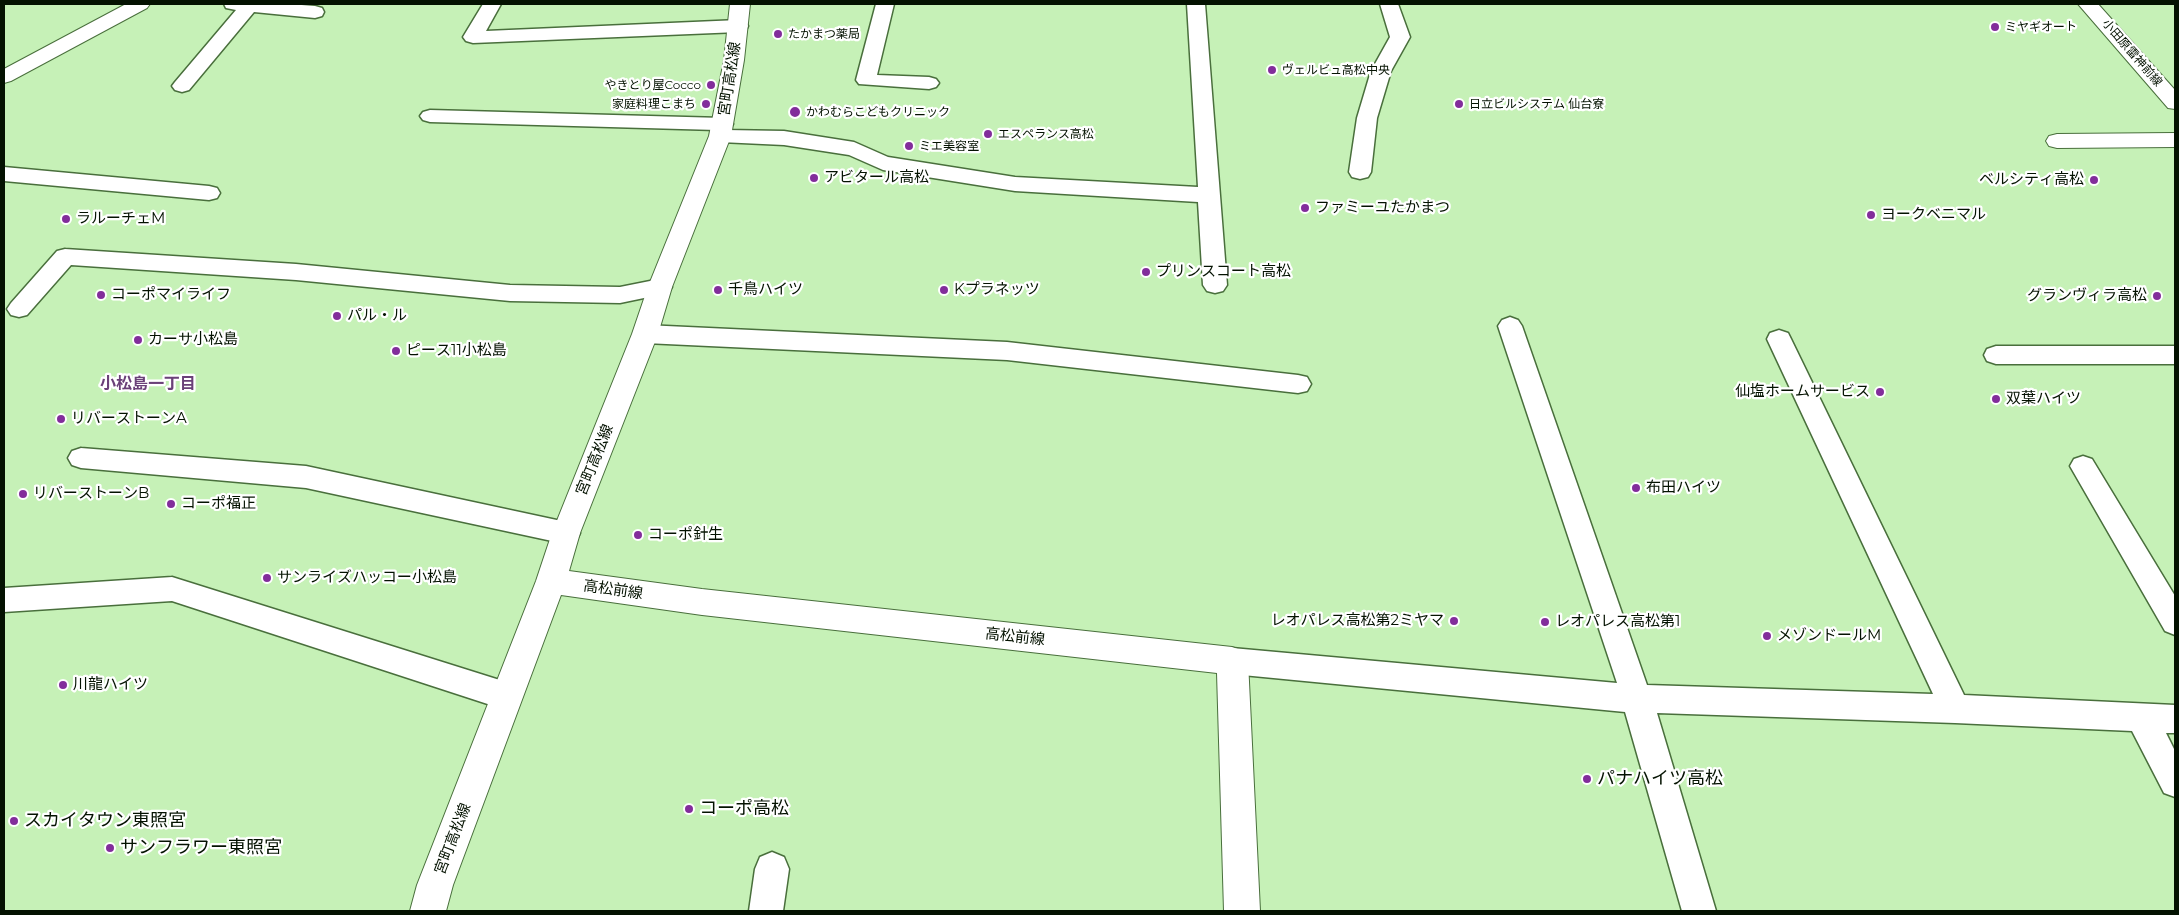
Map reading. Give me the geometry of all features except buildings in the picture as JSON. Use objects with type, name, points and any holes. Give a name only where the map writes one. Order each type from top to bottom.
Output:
[{"type":"street","points":[[4,77],[140,4]]},
{"type":"street","name":"小田原雷神前線","points":[[2088,4],[2175,103]]},
{"type":"street","name":"宮町高松線","points":[[428,911],[435,885],[551,581],[566,533],[645,334],[660,287],[721,130],[740,15]]},
{"type":"street","points":[[2058,141],[2175,140]]},
{"type":"street","name":"高松前線","points":[[551,581],[702,602],[1232,661]]},
{"type":"street","points":[[1232,661],[1242,911]]},
{"type":"lane","points":[[182,86],[243,4],[315,12]]},
{"type":"lane","points":[[492,4],[473,36],[740,15]]},
{"type":"lane","points":[[885,4],[866,80],[929,82]]},
{"type":"lane","points":[[1196,4],[1215,285]]},
{"type":"lane","points":[[1360,172],[1367,118],[1381,71],[1400,36],[1389,4]]},
{"type":"lane","points":[[430,116],[721,130],[854,149],[883,163],[1015,184],[1209,195]]},
{"type":"lane","points":[[4,174],[209,193]]},
{"type":"lane","points":[[19,309],[65,257],[296,272],[510,293],[620,295],[660,287]]},
{"type":"lane","points":[[1510,326],[1637,699],[1699,911]]},
{"type":"lane","points":[[645,334],[1006,351],[1298,384]]},
{"type":"lane","points":[[1779,339],[1955,708]]},
{"type":"lane","points":[[1996,355],[2175,355]]},
{"type":"lane","points":[[81,458],[306,477],[566,533]]},
{"type":"lane","points":[[2083,466],[2175,622]]},
{"type":"lane","points":[[4,600],[172,589],[506,696]]},
{"type":"lane","points":[[1232,661],[1637,699],[1955,708],[2175,719]]},
{"type":"lane","points":[[2142,718],[2175,782]]},
{"type":"lane","points":[[766,911],[772,869]]},
{"type":"place","name":"ミヤギオート","points":[[1995,27]]},
{"type":"place","name":"たかまつ薬局","points":[[778,34]]},
{"type":"place","name":"ヴェルビュ高松中央","points":[[1272,70]]},
{"type":"place","name":"やきとり屋Cocco","points":[[711,85]]},
{"type":"place","name":"家庭料理こまち","points":[[706,104]]},
{"type":"place","name":"日立ビルシステム 仙台寮","points":[[1459,104]]},
{"type":"place","name":"かわむらこどもクリニック","points":[[795,112]]},
{"type":"place","name":"エスペランス高松","points":[[988,134]]},
{"type":"place","name":"ミエ美容室","points":[[909,146]]},
{"type":"place","name":"アビタール高松","points":[[814,178]]},
{"type":"place","name":"ベルシティ高松","points":[[2094,180]]},
{"type":"place","name":"ファミーユたかまつ","points":[[1305,208]]},
{"type":"place","name":"ヨークベニマル","points":[[1871,215]]},
{"type":"place","name":"ラルーチェM","points":[[66,219]]},
{"type":"place","name":"プリンスコート高松","points":[[1146,272]]},
{"type":"place","name":"千鳥ハイツ","points":[[718,290]]},
{"type":"place","name":"Kプラネッツ","points":[[944,290]]},
{"type":"place","name":"コーポマイライフ","points":[[101,295]]},
{"type":"place","name":"グランヴィラ高松","points":[[2157,296]]},
{"type":"place","name":"パル・ル","points":[[337,316]]},
{"type":"place","name":"カーサ小松島","points":[[138,340]]},
{"type":"place","name":"ピース11小松島","points":[[396,351]]},
{"type":"place","name":"仙塩ホームサービス","points":[[1880,392]]},
{"type":"place","name":"双葉ハイツ","points":[[1996,399]]},
{"type":"place","name":"リバーストーンA","points":[[61,419]]},
{"type":"place","name":"布田ハイツ","points":[[1636,488]]},
{"type":"place","name":"リバーストーンB","points":[[23,494]]},
{"type":"place","name":"コーポ福正","points":[[171,504]]},
{"type":"place","name":"コーポ針生","points":[[638,535]]},
{"type":"place","name":"サンライズハッコー小松島","points":[[267,578]]},
{"type":"place","name":"レオパレス高松第2ミヤマ","points":[[1454,621]]},
{"type":"place","name":"レオパレス高松第1","points":[[1545,622]]},
{"type":"place","name":"メゾンドールM","points":[[1767,636]]},
{"type":"place","name":"川龍ハイツ","points":[[63,685]]},
{"type":"place","name":"パナハイツ高松","points":[[1587,779]]},
{"type":"place","name":"コーポ高松","points":[[689,809]]},
{"type":"place","name":"スカイタウン東照宮","points":[[14,821]]},
{"type":"place","name":"サンフラワー東照宮","points":[[110,848]]},
{"type":"district","name":"小松島一丁目","points":[[148,384]]}]
